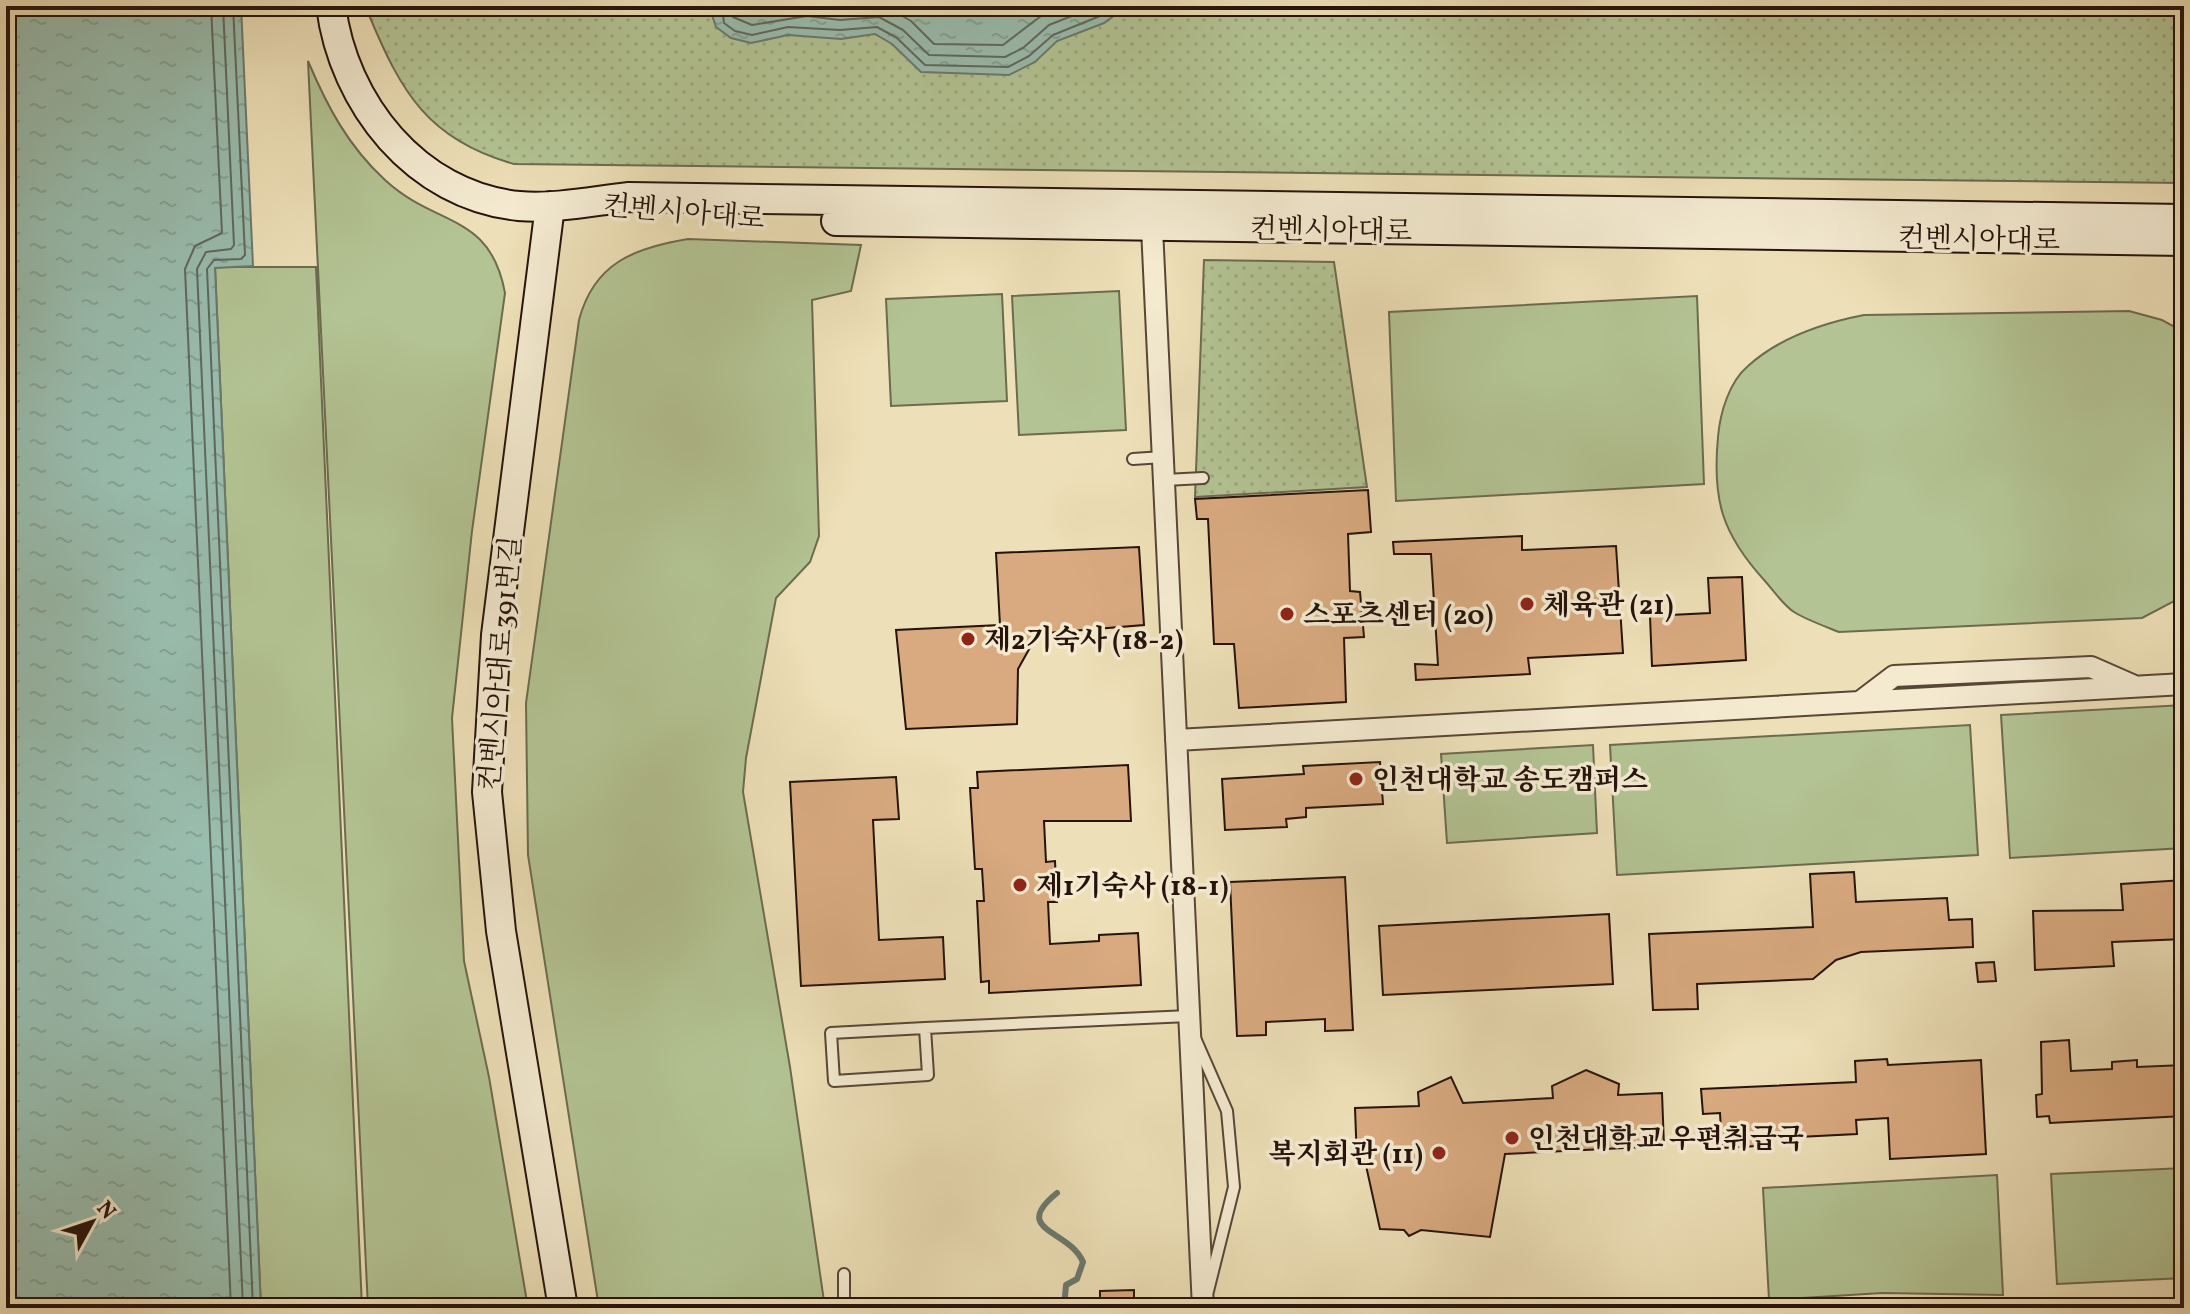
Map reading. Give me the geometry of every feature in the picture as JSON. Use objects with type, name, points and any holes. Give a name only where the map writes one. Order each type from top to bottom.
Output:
[{"type":"main road","points":[[331,6],[337,39],[358,94],[400,149],[430,173],[478,196],[518,205],[588,202]]},
{"type":"main road","name":"컨벤시아대로","points":[[588,202],[629,197],[2184,219]]},
{"type":"main road","name":"컨벤시아대로","points":[[588,202],[701,218],[1152,228],[2184,241]]},
{"type":"main road","name":"컨벤시아대로391번길","points":[[550,206],[496,635],[487,792],[501,931],[563,1308]]},
{"type":"street","points":[[1152,228],[1203,1307]]},
{"type":"street","points":[[1176,740],[2184,684]]},
{"type":"lane","points":[[1133,459],[1164,457]]},
{"type":"lane","points":[[1165,480],[1203,478]]},
{"type":"lane","points":[[925,1028],[928,1075],[834,1081],[831,1033],[925,1028],[1189,1020],[1227,1111],[1234,1187],[1203,1307]]},
{"type":"lane","points":[[844,1274],[844,1308]]},
{"type":"green space","points":[[368,6],[2184,6],[2184,183],[514,164],[484,154],[460,141],[439,127],[421,109],[393,67],[369,15]]},
{"type":"green space","points":[[308,61],[331,109],[360,153],[404,195],[474,234],[498,267],[505,293],[472,531],[452,718],[464,961],[489,1077],[528,1308],[368,1308]]},
{"type":"green space","points":[[688,239],[861,245],[851,291],[812,300],[819,536],[810,562],[776,598],[746,758],[743,792],[790,1067],[825,1308],[599,1308],[528,855],[526,703],[579,320],[595,285],[619,262],[650,247]]},
{"type":"green space","points":[[1204,260],[1334,262],[1367,487],[1195,497]]},
{"type":"green space","points":[[215,267],[316,267],[362,1308],[261,1308]]},
{"type":"green space","points":[[1119,291],[1126,430],[1019,435],[1012,296]]},
{"type":"green space","points":[[1002,294],[1007,401],[891,406],[886,299]]},
{"type":"green space","points":[[1697,296],[1704,484],[1396,501],[1389,312]]},
{"type":"green space","points":[[2129,311],[2162,320],[2184,332],[2184,596],[2142,618],[1839,632],[1790,609],[1739,548],[1723,515],[1719,498],[1719,428],[1723,408],[1736,380],[1748,366],[1774,347],[1818,327],[1864,315]]},
{"type":"green space","points":[[2184,705],[2184,848],[2010,858],[2001,715]]},
{"type":"green space","points":[[1970,725],[1978,855],[1617,875],[1610,745]]},
{"type":"green space","points":[[1593,745],[1597,833],[1447,843],[1441,754]]},
{"type":"green space","points":[[2184,1168],[2184,1278],[2057,1284],[2051,1174]]},
{"type":"green space","points":[[1997,1175],[2003,1295],[1882,1293],[1769,1300],[1763,1188]]},
{"type":"water","points":[[6,6],[241,6],[253,266],[215,268],[261,1308],[6,1308]]},
{"type":"water","points":[[715,6],[1127,6],[1104,23],[1057,41],[1035,62],[1009,75],[921,72],[892,44],[875,34],[841,39],[788,35],[751,43],[731,38],[716,27],[712,15]]},
{"type":"building","name":"스포츠센터 (20)","points":[[1368,490],[1371,532],[1348,534],[1350,591],[1360,592],[1364,637],[1344,638],[1346,702],[1239,708],[1234,644],[1214,644],[1208,519],[1197,519],[1195,499]]},
{"type":"building","name":"체육관 (21)","points":[[1522,536],[1522,550],[1616,546],[1623,653],[1528,658],[1530,674],[1416,680],[1415,664],[1438,665],[1431,554],[1394,554],[1393,542]]},
{"type":"building","name":"제2기숙사 (18-2)","points":[[1139,547],[1144,625],[1047,633],[1032,644],[1018,669],[1017,724],[906,729],[896,630],[1000,625],[996,553]]},
{"type":"building","points":[[1742,577],[1746,660],[1652,666],[1650,616],[1710,613],[1708,578]]},
{"type":"building","points":[[1380,762],[1383,804],[1306,808],[1306,817],[1286,819],[1287,827],[1225,830],[1222,779],[1304,774],[1303,766]]},
{"type":"building","name":"제1기숙사 (18-1)","points":[[1128,765],[1131,821],[1044,821],[1046,862],[1055,861],[1057,902],[1048,902],[1050,944],[1099,941],[1099,935],[1138,933],[1141,985],[989,993],[989,981],[981,982],[977,901],[984,901],[982,869],[975,869],[970,788],[978,788],[977,772]]},
{"type":"building","points":[[896,777],[899,819],[873,820],[879,940],[943,937],[945,979],[801,986],[790,782]]},
{"type":"building","points":[[1854,872],[1856,902],[1947,898],[1949,920],[1972,919],[1973,947],[1861,952],[1836,960],[1813,979],[1697,984],[1698,1009],[1653,1010],[1649,934],[1813,927],[1810,874]]},
{"type":"building","points":[[1345,877],[1353,1030],[1325,1031],[1325,1019],[1266,1022],[1266,1035],[1237,1036],[1230,882]]},
{"type":"building","points":[[2184,880],[2184,939],[2112,942],[2114,966],[2035,970],[2033,911],[2123,910],[2121,884]]},
{"type":"building","points":[[1609,914],[1613,984],[1383,995],[1379,926]]},
{"type":"building","points":[[1994,962],[1996,981],[1978,982],[1976,963]]},
{"type":"building","points":[[2069,1040],[2071,1071],[2112,1069],[2112,1062],[2137,1060],[2137,1067],[2184,1065],[2184,1116],[2050,1123],[2049,1116],[2037,1117],[2036,1095],[2042,1094],[2041,1042]]},
{"type":"building","points":[[1887,1059],[1888,1065],[1981,1060],[1986,1154],[1890,1159],[1888,1118],[1856,1120],[1857,1134],[1757,1139],[1757,1146],[1722,1148],[1720,1113],[1703,1114],[1701,1089],[1856,1082],[1855,1061]]},
{"type":"building","name":"복지회관 (11)","points":[[1586,1070],[1619,1084],[1618,1095],[1662,1093],[1664,1146],[1505,1154],[1490,1237],[1421,1230],[1409,1236],[1404,1230],[1380,1229],[1365,1161],[1357,1162],[1355,1108],[1419,1106],[1418,1092],[1451,1077],[1463,1103],[1553,1098],[1552,1086]]},
{"type":"building","points":[[1134,1290],[1134,1308],[1100,1308],[1100,1291]]},
{"type":"waterway","points":[[1057,1193],[1039,1215],[1041,1223],[1076,1251],[1083,1262],[1077,1279],[1066,1285],[1064,1308]]},
{"type":"place","name":"체육관 (21)","points":[[1527,604]]},
{"type":"place","name":"스포츠센터 (20)","points":[[1287,614]]},
{"type":"place","name":"제2기숙사 (18-2)","points":[[968,639]]},
{"type":"place","name":"인천대학교 송도캠퍼스","points":[[1356,779]]},
{"type":"place","name":"제1기숙사 (18-1)","points":[[1020,885]]},
{"type":"place","name":"인천대학교 우편취급국","points":[[1512,1138]]},
{"type":"place","name":"복지회관 (11)","points":[[1439,1153]]}]
